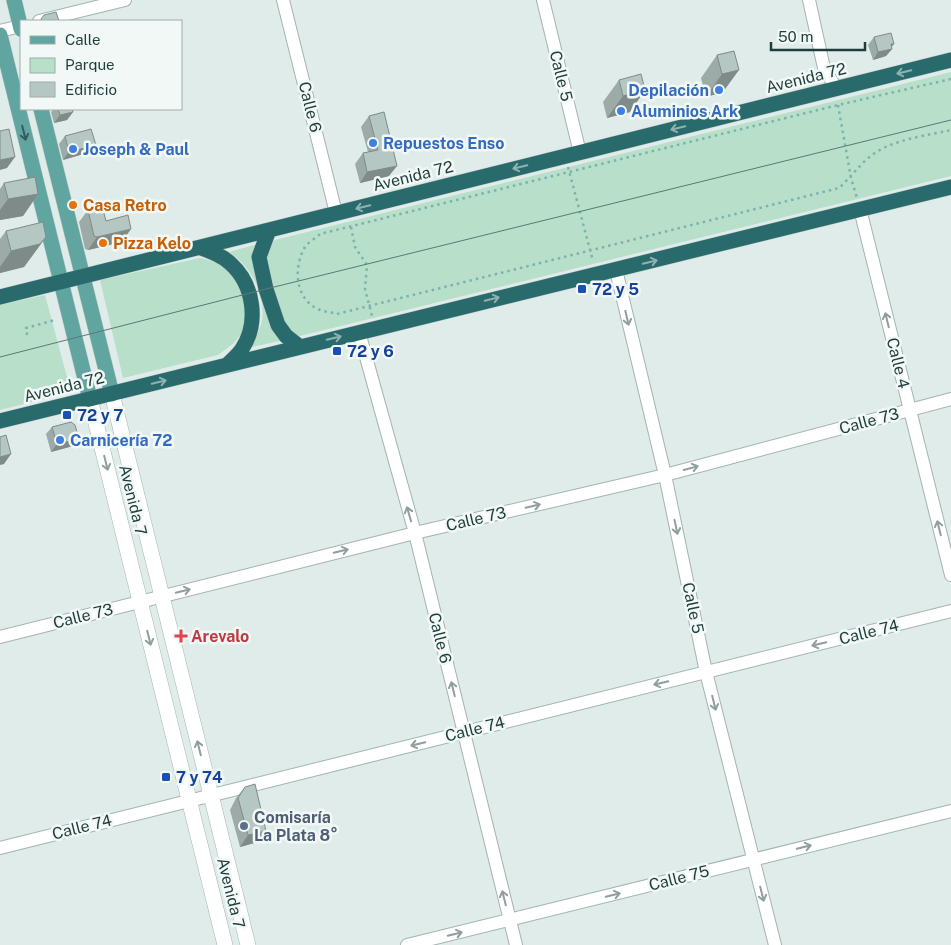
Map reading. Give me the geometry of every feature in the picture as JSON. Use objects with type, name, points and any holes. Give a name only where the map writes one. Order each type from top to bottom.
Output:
[{"type":"highway","name":"Avenida 72","points":[[0,297],[951,60]]},
{"type":"highway","name":"Avenida 72","points":[[0,421],[951,187]]},
{"type":"highway","points":[[269,230],[259,257],[266,289],[278,325],[286,336],[300,347]]},
{"type":"highway","points":[[201,248],[217,254],[231,264],[243,278],[250,294],[253,313],[250,332],[242,349],[228,364]]},
{"type":"main road","points":[[14,0],[20,23]]},
{"type":"main road","name":"Avenida 7","points":[[0,35],[225,945]]},
{"type":"main road","name":"Avenida 7","points":[[41,110],[248,945]]},
{"type":"street","points":[[43,20],[125,0]]},
{"type":"street","name":"Calle 6","points":[[283,0],[342,212]]},
{"type":"street","name":"Calle 5","points":[[542,0],[580,153]]},
{"type":"street","points":[[809,0],[824,68],[836,88]]},
{"type":"street","points":[[0,31],[20,27]]},
{"type":"street","name":"Calle 4","points":[[860,209],[951,575]]},
{"type":"street","name":"Calle 5","points":[[616,270],[665,475],[706,672],[775,945]]},
{"type":"street","name":"Calle 6","points":[[358,332],[414,533],[516,945]]},
{"type":"street","name":"Calle 73","points":[[0,636],[414,533],[665,475],[951,399]]},
{"type":"street","name":"Calle 74","points":[[0,848],[951,611]]},
{"type":"street","name":"Calle 75","points":[[408,945],[951,811]]},
{"type":"path","points":[[951,79],[838,105],[320,234],[306,246],[298,265],[298,282],[303,298],[317,309],[337,314],[838,188],[851,178],[871,156],[889,144],[951,130]]},
{"type":"path","points":[[836,88],[851,178],[860,209]]},
{"type":"path","points":[[565,156],[596,274]]},
{"type":"path","points":[[342,212],[351,227],[355,247],[367,265],[365,289],[375,328]]},
{"type":"path","points":[[27,335],[26,328],[55,320]]},
{"type":"green space","points":[[951,72],[951,176],[300,336],[289,332],[282,325],[265,258],[269,247],[275,240]]},
{"type":"green space","points":[[258,244],[254,263],[272,330],[280,341],[252,347],[262,321],[262,301],[250,273],[229,252]]},
{"type":"green space","points":[[200,258],[223,266],[241,287],[247,316],[243,331],[234,343],[218,355],[123,378],[100,280]]},
{"type":"green space","points":[[45,295],[71,392],[0,410],[0,305]]},
{"type":"building","points":[[56,12],[59,20],[41,20],[44,15]]},
{"type":"building","points":[[891,33],[894,44],[891,44],[892,49],[878,52],[874,37]]},
{"type":"building","points":[[734,51],[739,70],[722,74],[717,55]]},
{"type":"building","points":[[641,74],[645,90],[623,96],[619,80]]},
{"type":"building","points":[[58,110],[72,110],[73,112],[60,115]]},
{"type":"building","points":[[384,112],[397,166],[367,172],[363,153],[378,150],[369,116]]},
{"type":"building","points":[[9,129],[15,157],[0,160],[0,131]]},
{"type":"building","points":[[91,129],[96,145],[69,152],[65,136]]},
{"type":"building","points":[[35,177],[38,194],[8,199],[4,183]]},
{"type":"building","points":[[102,206],[106,221],[128,215],[131,229],[97,237],[94,236],[88,210]]},
{"type":"building","points":[[43,222],[46,237],[40,244],[11,251],[6,231]]},
{"type":"building","points":[[71,422],[75,425],[79,439],[57,444],[52,427]]},
{"type":"building","points":[[6,435],[11,454],[0,457],[0,437]]},
{"type":"building","points":[[255,784],[266,831],[248,835],[238,798],[245,787]]},
{"type":"tram line","points":[[0,357],[266,289],[951,120]]},
{"type":"place","name":"Depilación","points":[[719,90]]},
{"type":"place","name":"Aluminios Ark","points":[[621,111]]},
{"type":"place","name":"Repuestos Enso","points":[[373,143]]},
{"type":"place","name":"Joseph & Paul","points":[[73,149]]},
{"type":"place","name":"Casa Retro","points":[[73,205]]},
{"type":"place","name":"Pizza Kelo","points":[[103,243]]},
{"type":"place","name":"72 y 5","points":[[582,289]]},
{"type":"place","name":"72 y 6","points":[[337,351]]},
{"type":"place","name":"72 y 7","points":[[67,415]]},
{"type":"place","name":"Carnicería 72","points":[[60,440]]},
{"type":"place","name":"Arevalo","points":[[181,636]]},
{"type":"place","name":"7 y 74","points":[[166,777]]},
{"type":"place","name":"Comisaría La Plata 8°","points":[[244,826]]}]
